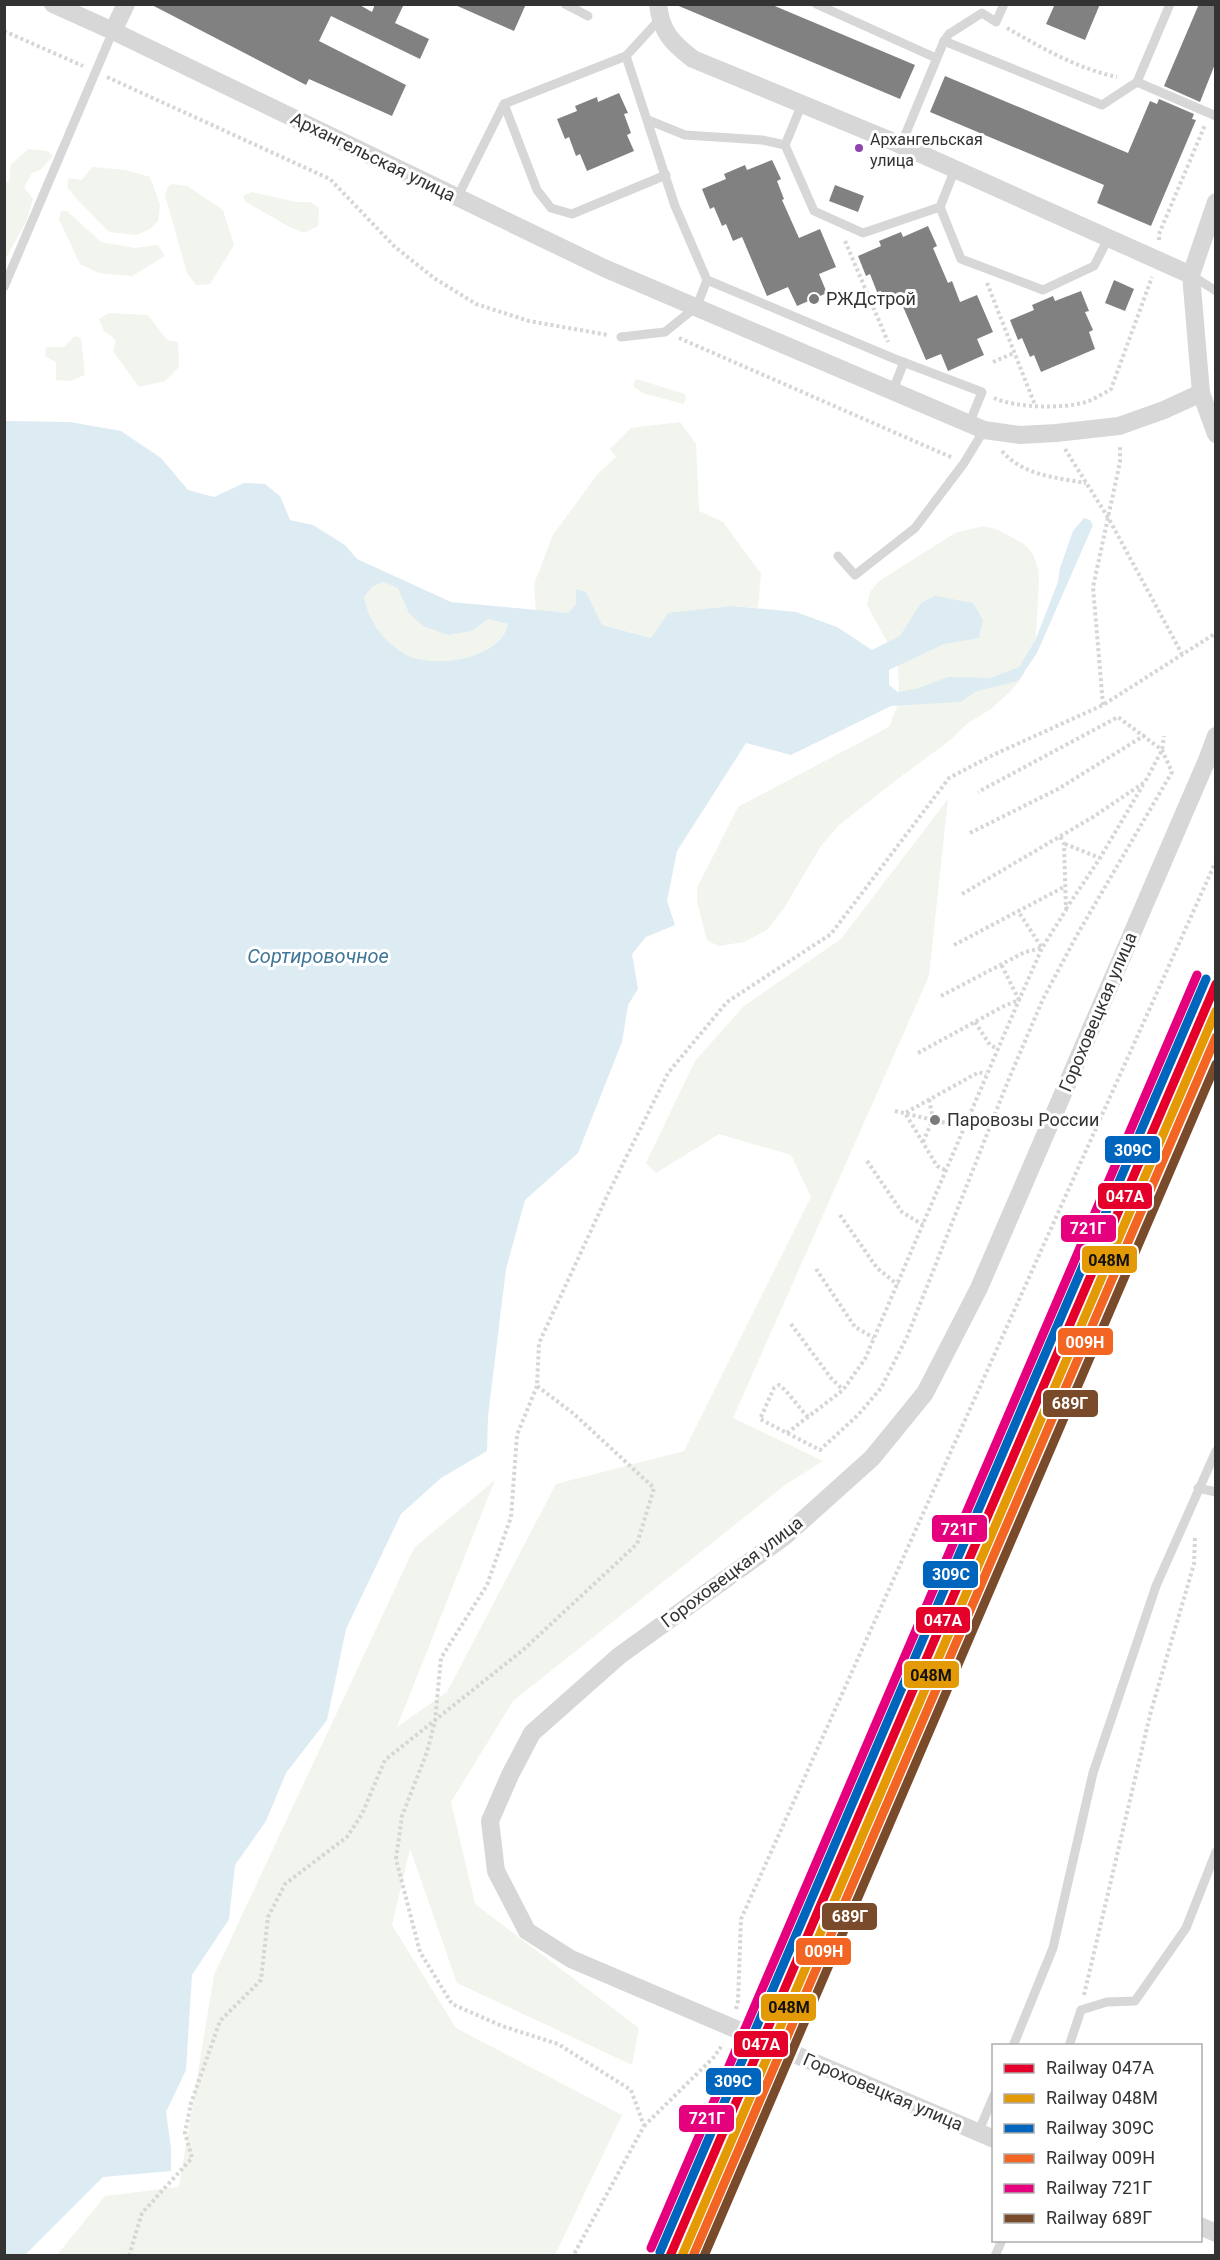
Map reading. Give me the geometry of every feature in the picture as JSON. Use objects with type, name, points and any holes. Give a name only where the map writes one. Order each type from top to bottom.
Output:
[{"type":"street","name":"Архангельская улица","points":[[53,4],[604,268],[976,427],[1020,435],[1056,434],[1119,426],[1164,410],[1201,393]]},
{"type":"street","points":[[113,31],[126,4]]},
{"type":"street","points":[[659,12],[672,43],[693,59],[901,145],[1191,275]]},
{"type":"street","points":[[1215,202],[1191,275],[1201,393],[1215,434]]},
{"type":"street","name":"Гороховецкая улица","points":[[986,2136],[570,1959],[527,1931],[496,1871],[490,1821],[532,1733],[619,1656],[784,1537],[872,1458],[925,1393],[979,1288],[1208,760],[1215,736]]},
{"type":"lane","points":[[564,4],[588,16]]},
{"type":"lane","points":[[816,4],[936,58]]},
{"type":"lane","points":[[901,145],[936,58],[949,34],[982,13],[996,22],[1004,4]]},
{"type":"lane","points":[[944,41],[1102,105],[1137,82],[1170,4]]},
{"type":"lane","points":[[457,198],[504,104],[626,56],[659,12]]},
{"type":"lane","points":[[4,287],[113,31]]},
{"type":"lane","points":[[621,337],[665,332],[697,306],[706,280],[675,206],[626,56]]},
{"type":"lane","points":[[1137,82],[1213,115]]},
{"type":"lane","points":[[504,104],[537,189],[551,208],[572,214],[666,176]]},
{"type":"lane","points":[[802,104],[785,146],[814,211],[863,233],[940,207]]},
{"type":"lane","points":[[648,120],[685,135],[762,141],[785,146]]},
{"type":"lane","points":[[955,169],[940,207],[961,259],[1043,290],[1094,266],[1109,237]]},
{"type":"lane","points":[[1191,275],[1215,291]]},
{"type":"lane","points":[[706,280],[900,361],[982,392],[976,427],[964,463],[915,528],[855,575],[838,556]]},
{"type":"lane","points":[[893,390],[900,361]]},
{"type":"lane","points":[[1014,2044],[1053,1948],[1093,1773],[1156,1586],[1215,1451]]},
{"type":"lane","points":[[1198,1488],[1215,1492]]},
{"type":"lane","points":[[1071,2044],[1081,2010],[1107,2002],[1135,2001],[1186,1928],[1215,1852]]},
{"type":"lane","points":[[986,2136],[992,2101]]},
{"type":"lane","points":[[995,2256],[1002,2242]]},
{"type":"path","points":[[996,22],[1043,49],[1099,73],[1137,82]]},
{"type":"path","points":[[4,31],[330,179],[395,247],[434,278],[476,304],[529,321],[621,337]]},
{"type":"path","points":[[982,392],[1003,402],[1020,406],[1074,404],[1088,401],[1112,389],[1159,259],[1159,234],[1213,115]]},
{"type":"path","points":[[837,221],[900,361]]},
{"type":"path","points":[[980,266],[1035,405]]},
{"type":"path","points":[[665,332],[964,463]]},
{"type":"path","points":[[993,362],[1014,353]]},
{"type":"path","points":[[1103,705],[1093,587],[1120,462],[1119,426]]},
{"type":"path","points":[[976,427],[1008,458],[1033,472],[1086,483]]},
{"type":"path","points":[[1056,434],[1109,519],[1182,654]]},
{"type":"path","points":[[644,2126],[631,2090],[558,2044],[502,2026],[452,2004],[420,1952],[396,1859],[402,1816],[427,1752],[435,1721],[441,1659],[488,1585],[511,1517],[517,1435],[537,1386],[539,1343],[607,1196],[668,1074],[728,1002],[831,934],[949,778],[993,755],[1103,705],[1215,633]]},
{"type":"path","points":[[808,1417],[779,1385],[774,1388],[760,1419],[819,1449],[858,1415],[881,1388],[907,1337],[1008,1081],[1043,999],[1077,935],[1172,772],[1162,750],[1145,735],[1118,717],[978,792]]},
{"type":"path","points":[[970,833],[1058,789],[1145,735]]},
{"type":"path","points":[[787,1433],[843,1390],[860,1367],[898,1285],[963,1127],[1042,948],[1100,858],[1144,782],[1162,750],[1164,736]]},
{"type":"path","points":[[962,894],[1093,817],[1144,782]]},
{"type":"path","points":[[1060,836],[1064,844],[1066,910]]},
{"type":"path","points":[[1064,844],[1100,858]]},
{"type":"path","points":[[734,2019],[738,2001],[741,1919],[1215,861]]},
{"type":"path","points":[[954,945],[1064,887]]},
{"type":"path","points":[[1018,911],[1042,948]]},
{"type":"path","points":[[941,996],[1025,952],[1042,948]]},
{"type":"path","points":[[1001,964],[1019,1000]]},
{"type":"path","points":[[918,1053],[1019,1000]]},
{"type":"path","points":[[975,1022],[990,1045],[998,1049]]},
{"type":"path","points":[[905,1113],[979,1072],[986,1075]]},
{"type":"path","points":[[922,1142],[933,1119],[929,1099]]},
{"type":"path","points":[[895,1111],[963,1127]]},
{"type":"path","points":[[905,1113],[937,1166],[945,1170]]},
{"type":"path","points":[[867,1161],[902,1212],[923,1225]]},
{"type":"path","points":[[840,1215],[877,1268],[898,1285]]},
{"type":"path","points":[[816,1269],[855,1327],[874,1338]]},
{"type":"path","points":[[792,1324],[831,1378],[843,1390]]},
{"type":"path","points":[[129,2256],[142,2213],[192,2158],[185,2133],[191,2103],[220,2021],[261,1980],[268,1917],[285,1884],[347,1837],[362,1814],[385,1760],[523,1650],[637,1545],[654,1488],[574,1414],[537,1386]]},
{"type":"path","points":[[1081,2010],[1151,1711],[1194,1564],[1196,1532]]},
{"type":"path","points":[[573,2256],[644,2126],[714,2057],[729,2036]]},
{"type":"shaded area","points":[[29,149],[48,151],[53,156],[40,170],[32,173],[24,187],[33,199],[26,222],[5,260],[5,183],[9,182],[11,164]]},
{"type":"shaded area","points":[[92,167],[126,170],[150,177],[160,205],[158,221],[150,229],[137,235],[109,232],[67,187],[69,178],[82,180]]},
{"type":"shaded area","points":[[172,184],[187,186],[223,210],[234,245],[210,284],[196,285],[187,273],[165,195]]},
{"type":"shaded area","points":[[252,192],[296,202],[310,202],[319,208],[318,226],[304,233],[286,225],[246,202],[243,196]]},
{"type":"shaded area","points":[[61,211],[67,211],[101,242],[134,248],[158,245],[165,256],[132,276],[99,273],[80,264],[59,219]]},
{"type":"shaded area","points":[[109,313],[148,315],[167,340],[178,342],[179,367],[165,381],[139,387],[113,351],[116,340],[104,331],[99,319]]},
{"type":"shaded area","points":[[75,336],[81,338],[85,375],[70,381],[56,380],[56,362],[45,356],[46,347],[64,347]]},
{"type":"shaded area","points":[[636,379],[685,394],[686,399],[683,404],[643,393],[633,386]]},
{"type":"shaded area","points":[[680,422],[696,444],[699,511],[723,522],[761,574],[758,608],[733,606],[652,638],[602,625],[586,592],[577,590],[576,604],[568,613],[536,611],[534,584],[553,535],[597,475],[616,457],[610,449],[631,428]]},
{"type":"shaded area","points":[[984,526],[998,530],[1024,544],[1033,554],[1038,568],[1035,651],[1022,677],[1012,690],[991,709],[968,723],[949,741],[839,825],[821,846],[784,908],[767,930],[744,942],[718,946],[707,940],[697,902],[697,888],[738,807],[889,727],[899,702],[898,662],[867,605],[870,592],[879,581],[955,533]]},
{"type":"shaded area","points":[[383,582],[398,588],[410,613],[472,631],[488,619],[508,624],[502,636],[492,646],[479,653],[446,661],[415,658],[403,653],[388,642],[370,614],[364,597],[372,587]]},
{"type":"shaded area","points":[[948,799],[929,976],[733,1418],[823,1461],[785,1485],[513,1701],[451,1802],[475,1904],[639,2028],[632,2065],[457,1983],[410,1849],[392,1925],[456,2028],[622,2115],[555,2255],[57,2255],[105,2196],[179,2187],[214,1975],[414,1548],[495,1480],[397,1727],[447,1692],[556,1484],[684,1451],[811,1197],[791,1155],[719,1134],[656,1173],[646,1163],[695,1061],[744,1006],[841,939]]},
{"type":"water","name":"Сортировочное","points":[[5,421],[70,422],[121,431],[161,458],[188,490],[214,497],[244,483],[265,484],[280,496],[290,520],[313,525],[345,545],[357,559],[451,602],[568,613],[576,604],[576,589],[586,592],[602,625],[651,638],[668,613],[733,606],[796,612],[837,627],[872,650],[900,636],[921,603],[935,596],[973,603],[983,620],[979,638],[944,644],[889,670],[889,685],[898,692],[916,689],[948,677],[990,678],[1019,667],[1035,641],[1058,582],[1060,568],[1073,531],[1084,518],[1090,520],[1093,525],[1037,653],[1018,681],[977,691],[960,702],[891,706],[791,755],[746,743],[677,851],[667,901],[675,925],[646,937],[632,954],[638,989],[628,1005],[622,1042],[578,1153],[525,1200],[506,1269],[488,1416],[487,1451],[441,1478],[401,1514],[346,1629],[327,1720],[286,1773],[266,1821],[235,1865],[229,1919],[192,1975],[186,2070],[166,2112],[171,2148],[171,2171],[103,2177],[24,2256],[4,2255]],"holes":[[[383,582],[398,588],[409,613],[423,626],[448,635],[472,631],[488,619],[508,624],[503,636],[492,646],[479,653],[446,661],[415,658],[403,653],[383,636],[369,614],[364,597],[372,587]]]},
{"type":"building","points":[[150,4],[358,4],[372,12],[375,4],[404,4],[395,23],[429,39],[420,59],[331,16],[319,41],[406,85],[392,116],[309,79],[306,85]]},
{"type":"building","points":[[453,4],[526,4],[514,31]]},
{"type":"building","points":[[674,4],[770,4],[915,65],[900,99]]},
{"type":"building","points":[[1055,4],[1100,4],[1085,40],[1046,24]]},
{"type":"building","points":[[1199,4],[1215,4],[1215,64],[1200,102],[1164,86]]},
{"type":"building","points":[[945,76],[1128,153],[1150,101],[1157,104],[1159,99],[1194,114],[1192,119],[1196,120],[1151,226],[1097,203],[1104,185],[930,112]]},
{"type":"building","points":[[619,93],[628,113],[624,114],[631,133],[627,135],[634,151],[587,171],[580,154],[576,156],[569,137],[565,139],[557,119],[577,111],[575,106],[597,97],[598,102]]},
{"type":"building","points":[[772,160],[781,179],[777,181],[784,199],[782,200],[799,238],[820,229],[836,267],[819,274],[827,293],[797,306],[788,287],[767,296],[742,237],[733,241],[726,224],[722,226],[714,207],[710,209],[702,189],[726,179],[724,174],[745,165],[747,170]]},
{"type":"building","points":[[835,185],[864,196],[858,212],[829,201]]},
{"type":"building","points":[[928,226],[937,246],[933,248],[948,283],[952,281],[960,302],[977,295],[993,332],[977,339],[984,355],[948,371],[941,354],[926,360],[901,302],[888,308],[881,291],[877,292],[870,274],[866,276],[858,256],[881,246],[879,241],[901,232],[903,237]]},
{"type":"building","points":[[1114,280],[1134,289],[1125,311],[1105,303]]},
{"type":"building","points":[[1081,291],[1089,311],[1085,312],[1093,330],[1089,332],[1095,349],[1041,372],[1034,355],[1030,357],[1022,338],[1018,340],[1010,320],[1034,310],[1032,305],[1053,296],[1055,301]]},
{"type":"rail line","name":"721Г","points":[[651,2248],[1197,975]]},
{"type":"rail line","name":"309С","points":[[660,2252],[1206,979]]},
{"type":"rail line","name":"047А","points":[[670,2256],[1216,984]]},
{"type":"rail line","name":"048М","points":[[682,2256],[1216,1011]]},
{"type":"rail line","name":"009Н","points":[[693,2256],[1216,1037]]},
{"type":"rail line","name":"689Г","points":[[704,2256],[1216,1064]]},
{"type":"place","name":"Архангельская улица","points":[[859,148]]},
{"type":"place","name":"РЖДстрой","points":[[814,299]]},
{"type":"place","name":"Паровозы России","points":[[935,1120]]}]
